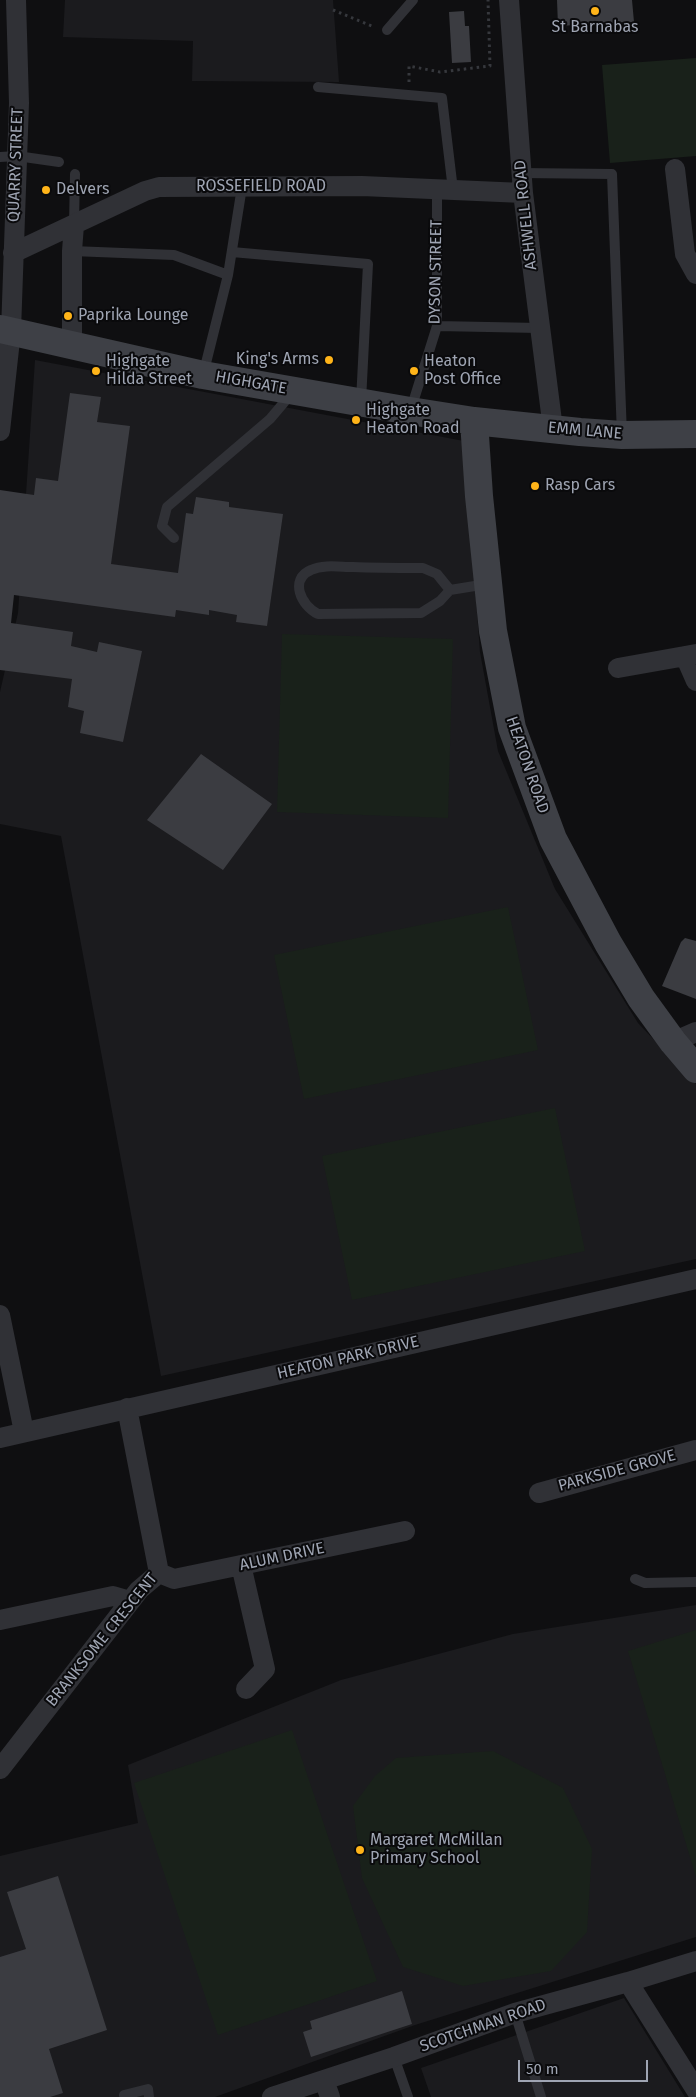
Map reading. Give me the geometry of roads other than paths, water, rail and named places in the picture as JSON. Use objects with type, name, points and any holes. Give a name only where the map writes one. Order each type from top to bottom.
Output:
[{"type":"street","name":"QUARRY STREET","points":[[0,431],[13,252],[8,157],[19,103],[16,0]]},
{"type":"street","name":"ASHWELL ROAD","points":[[508,0],[522,183],[553,429]]},
{"type":"street","points":[[675,169],[686,254],[696,274]]},
{"type":"street","name":"ROSSEFIELD ROAD","points":[[13,252],[145,190],[159,187],[362,186],[445,189],[522,183]]},
{"type":"street","points":[[72,344],[72,251],[74,225]]},
{"type":"street","name":"HIGHGATE","points":[[6,330],[203,375],[474,421]]},
{"type":"street","name":"EMM LANE","points":[[474,421],[622,435],[696,434]]},
{"type":"street","name":"HEATON ROAD","points":[[474,421],[475,450],[493,632],[512,728],[553,839],[641,998],[684,1037],[696,1069]]},
{"type":"street","points":[[618,668],[690,655],[696,681]]},
{"type":"street","name":"HEATON PARK DRIVE","points":[[0,1438],[696,1279]]},
{"type":"street","points":[[0,1315],[24,1432]]},
{"type":"street","name":"BRANKSOME CRESCENT","points":[[0,1769],[130,1601],[139,1590],[159,1573],[127,1408]]},
{"type":"street","name":"PARKSIDE GROVE","points":[[539,1493],[696,1450]]},
{"type":"street","name":"ALUM DRIVE","points":[[159,1573],[174,1579],[405,1531]]},
{"type":"street","points":[[241,1565],[265,1669],[246,1689]]},
{"type":"street","points":[[0,1620],[113,1596],[130,1601]]},
{"type":"street","name":"SCOTCHMAN ROAD","points":[[272,2097],[327,2088],[394,2057],[514,2013],[628,1982],[696,1961]]},
{"type":"street","points":[[628,1982],[696,2090]]},
{"type":"lane","points":[[387,30],[413,0]]},
{"type":"lane","name":"DYSON STREET","points":[[318,87],[442,98],[445,189],[437,326],[410,411]]},
{"type":"lane","points":[[8,157],[59,162]]},
{"type":"lane","points":[[74,225],[75,174]]},
{"type":"lane","points":[[522,183],[612,174],[622,435]]},
{"type":"lane","points":[[203,375],[228,275],[242,187]]},
{"type":"lane","points":[[72,251],[174,255],[228,275]]},
{"type":"lane","points":[[232,252],[368,264],[361,403]]},
{"type":"lane","points":[[437,326],[539,328]]},
{"type":"lane","points":[[174,538],[162,526],[167,506],[270,419],[294,391]]},
{"type":"lane","points":[[450,590],[437,574],[423,568],[323,567],[305,573],[300,579],[299,586],[300,597],[311,611],[318,614],[421,613],[440,601],[450,590],[488,584]]},
{"type":"lane","points":[[635,1579],[645,1583],[696,1582]]},
{"type":"lane","points":[[514,2013],[541,2097]]},
{"type":"lane","points":[[394,2057],[408,2097]]},
{"type":"lane","points":[[124,2095],[148,2089],[149,2097]]},
{"type":"place","name":"St Barnabas","points":[[595,11]]},
{"type":"place","name":"Delvers","points":[[46,190]]},
{"type":"place","name":"Paprika Lounge","points":[[68,316]]},
{"type":"place","name":"King's Arms","points":[[329,360]]},
{"type":"place","name":"Highgate Hilda Street","points":[[96,371]]},
{"type":"place","name":"Heaton Post Office","points":[[414,371]]},
{"type":"place","name":"Highgate Heaton Road","points":[[356,420]]},
{"type":"place","name":"Rasp Cars","points":[[535,486]]},
{"type":"place","name":"Margaret McMillan Primary School","points":[[360,1850]]}]
